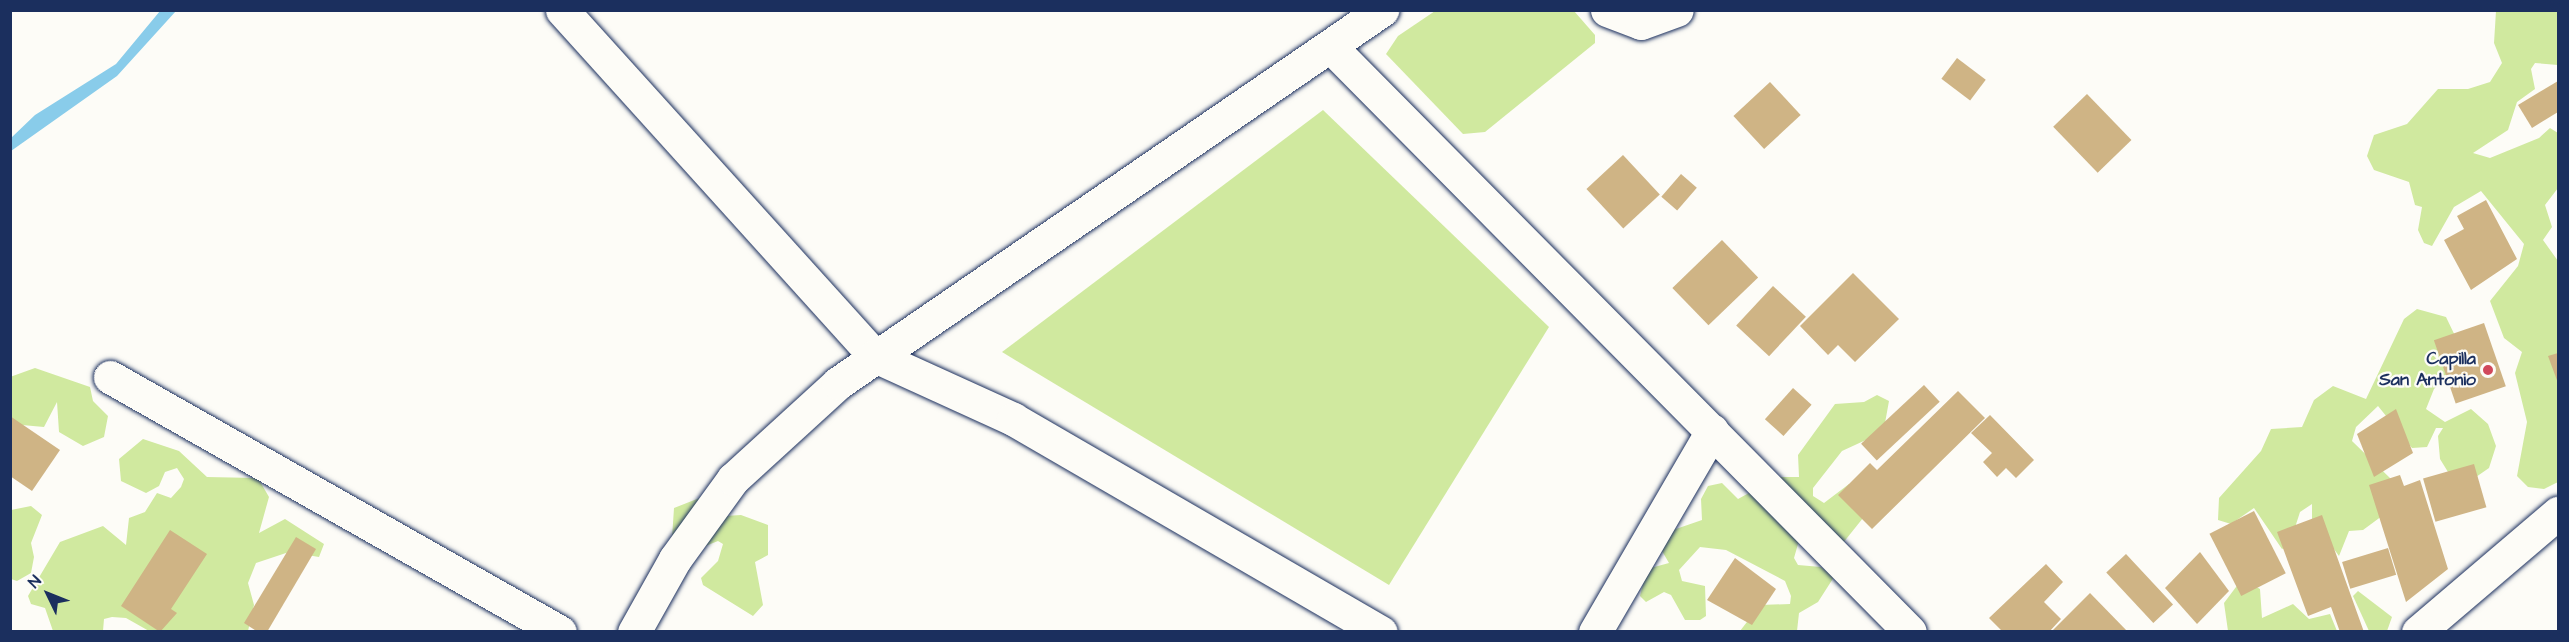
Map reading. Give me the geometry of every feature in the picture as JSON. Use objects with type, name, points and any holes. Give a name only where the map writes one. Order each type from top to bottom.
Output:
[{"type":"street","points":[[562,10],[875,356],[1013,419],[1381,632]]},
{"type":"street","points":[[634,632],[675,559],[733,479],[838,383],[1382,10]]},
{"type":"street","points":[[1607,10],[1641,23],[1677,10]]},
{"type":"street","points":[[1330,46],[1910,632]]},
{"type":"street","points":[[110,377],[560,632]]},
{"type":"street","points":[[1595,632],[1712,432]]},
{"type":"street","points":[[2418,632],[2559,513]]},
{"type":"green space","points":[[1435,11],[1574,11],[1595,35],[1595,43],[1485,132],[1463,134],[1386,54],[1398,36]]},
{"type":"green space","points":[[2496,11],[2558,11],[2558,65],[2535,63],[2531,69],[2535,89],[2517,102],[2508,130],[2473,153],[2490,158],[2539,138],[2550,128],[2558,133],[2558,188],[2545,205],[2552,227],[2543,240],[2558,261],[2558,482],[2544,489],[2528,487],[2517,476],[2527,422],[2515,373],[2522,352],[2504,338],[2490,301],[2518,266],[2524,244],[2481,191],[2454,207],[2432,246],[2424,243],[2418,230],[2422,207],[2415,205],[2409,182],[2374,170],[2367,156],[2374,135],[2407,124],[2438,89],[2468,89],[2490,82],[2502,63],[2494,43]]},
{"type":"green space","points":[[1323,110],[1549,327],[1389,585],[1002,352]]},
{"type":"green space","points":[[2417,309],[2446,317],[2459,344],[2450,373],[2434,389],[2426,409],[2445,422],[2471,409],[2488,424],[2496,446],[2489,468],[2476,477],[2448,472],[2440,459],[2438,436],[2443,428],[2436,428],[2427,447],[2412,448],[2378,406],[2356,427],[2352,441],[2391,479],[2382,516],[2363,530],[2349,531],[2339,556],[2312,519],[2312,504],[2300,512],[2289,546],[2282,549],[2254,508],[2231,524],[2218,520],[2219,498],[2261,451],[2271,429],[2302,427],[2314,400],[2333,386],[2366,399],[2404,319]]},
{"type":"green space","points":[[35,368],[90,387],[93,401],[108,416],[104,437],[83,446],[59,432],[57,402],[44,427],[11,424],[10,377]]},
{"type":"green space","points":[[1877,395],[1889,401],[1885,423],[1868,439],[1842,451],[1813,488],[1813,496],[1824,503],[1849,484],[1867,513],[1843,543],[1802,538],[1798,544],[1794,558],[1798,565],[1821,567],[1834,577],[1818,602],[1799,613],[1797,631],[1740,631],[1760,605],[1790,604],[1791,596],[1785,581],[1726,550],[1700,547],[1679,570],[1682,581],[1705,586],[1706,616],[1700,620],[1685,620],[1671,595],[1664,592],[1646,602],[1640,596],[1647,569],[1669,563],[1662,551],[1673,530],[1702,520],[1701,499],[1708,486],[1722,483],[1738,499],[1778,477],[1799,477],[1798,455],[1835,404],[1864,402]]},
{"type":"green space","points":[[143,439],[179,451],[207,477],[258,478],[269,497],[259,533],[285,519],[324,544],[319,557],[289,552],[256,563],[248,583],[254,605],[248,631],[149,631],[126,618],[112,617],[104,619],[103,631],[53,631],[45,608],[31,604],[28,596],[60,542],[103,526],[126,545],[129,518],[145,512],[157,493],[171,498],[181,487],[184,479],[177,468],[165,472],[159,486],[146,493],[121,481],[119,459]]},
{"type":"green space","points":[[702,497],[725,516],[741,515],[768,525],[768,555],[755,562],[763,605],[753,616],[703,585],[701,578],[718,561],[723,544],[718,541],[698,549],[672,538],[674,508]]},
{"type":"green space","points":[[31,506],[42,515],[31,543],[34,557],[31,573],[17,581],[11,579],[11,510]]},
{"type":"green space","points":[[2242,579],[2260,589],[2262,618],[2293,604],[2309,619],[2330,614],[2337,631],[2228,631],[2224,603]]},
{"type":"green space","points":[[2358,591],[2392,617],[2387,631],[2369,631],[2353,596]]},
{"type":"water","points":[[160,11],[176,11],[117,76],[11,151],[11,138],[35,115],[116,64]]},
{"type":"building","points":[[1957,58],[1986,80],[1970,100],[1941,79]]},
{"type":"building","points":[[2558,81],[2558,112],[2532,128],[2518,105]]},
{"type":"building","points":[[1770,82],[1801,115],[1764,149],[1733,116]]},
{"type":"building","points":[[2087,94],[2131,140],[2098,173],[2053,127]]},
{"type":"building","points":[[1623,155],[1660,194],[1623,229],[1586,189]]},
{"type":"building","points":[[1681,174],[1697,188],[1677,210],[1661,197]]},
{"type":"building","points":[[2486,200],[2517,259],[2471,290],[2444,240],[2464,229],[2457,216]]},
{"type":"building","points":[[1722,240],[1758,277],[1708,325],[1672,288]]},
{"type":"building","points":[[1853,273],[1899,319],[1855,362],[1838,345],[1828,355],[1800,326]]},
{"type":"building","points":[[1773,286],[1806,317],[1769,356],[1736,325]]},
{"type":"building","points":[[2484,323],[2506,386],[2456,404],[2434,340]]},
{"type":"building","points":[[2558,353],[2558,383],[2548,356]]},
{"type":"building","points":[[1924,385],[1940,402],[1877,460],[1861,444]]},
{"type":"building","points":[[1793,388],[1812,405],[1783,436],[1765,419]]},
{"type":"building","points":[[1958,391],[1985,418],[1872,529],[1838,495],[1870,463],[1877,470]]},
{"type":"building","points":[[2396,409],[2413,453],[2374,477],[2357,434]]},
{"type":"building","points":[[1990,415],[2034,460],[2016,478],[2006,468],[1997,477],[1983,462],[1992,453],[1971,433]]},
{"type":"building","points":[[10,416],[60,450],[32,491],[10,476]]},
{"type":"building","points":[[2474,464],[2486,507],[2435,522],[2423,479]]},
{"type":"building","points":[[2400,475],[2404,486],[2420,480],[2448,569],[2406,602],[2369,485]]},
{"type":"building","points":[[2254,511],[2286,573],[2241,596],[2209,534]]},
{"type":"building","points":[[2322,515],[2364,632],[2340,632],[2331,607],[2308,616],[2277,532]]},
{"type":"building","points":[[170,530],[207,554],[171,609],[177,613],[160,632],[121,606]]},
{"type":"building","points":[[296,537],[316,549],[267,632],[258,632],[244,623]]},
{"type":"building","points":[[2388,548],[2396,575],[2350,589],[2342,562]]},
{"type":"building","points":[[2200,552],[2229,591],[2197,624],[2165,588]]},
{"type":"building","points":[[2126,554],[2173,604],[2153,623],[2106,572]]},
{"type":"building","points":[[1735,558],[1776,589],[1752,625],[1707,600]]},
{"type":"building","points":[[2046,564],[2063,582],[2044,602],[2061,619],[2049,632],[2003,632],[1989,618]]},
{"type":"building","points":[[2090,593],[2128,632],[2051,632]]},
{"type":"place","name":"Capilla San Antonio","points":[[2488,370]]}]
